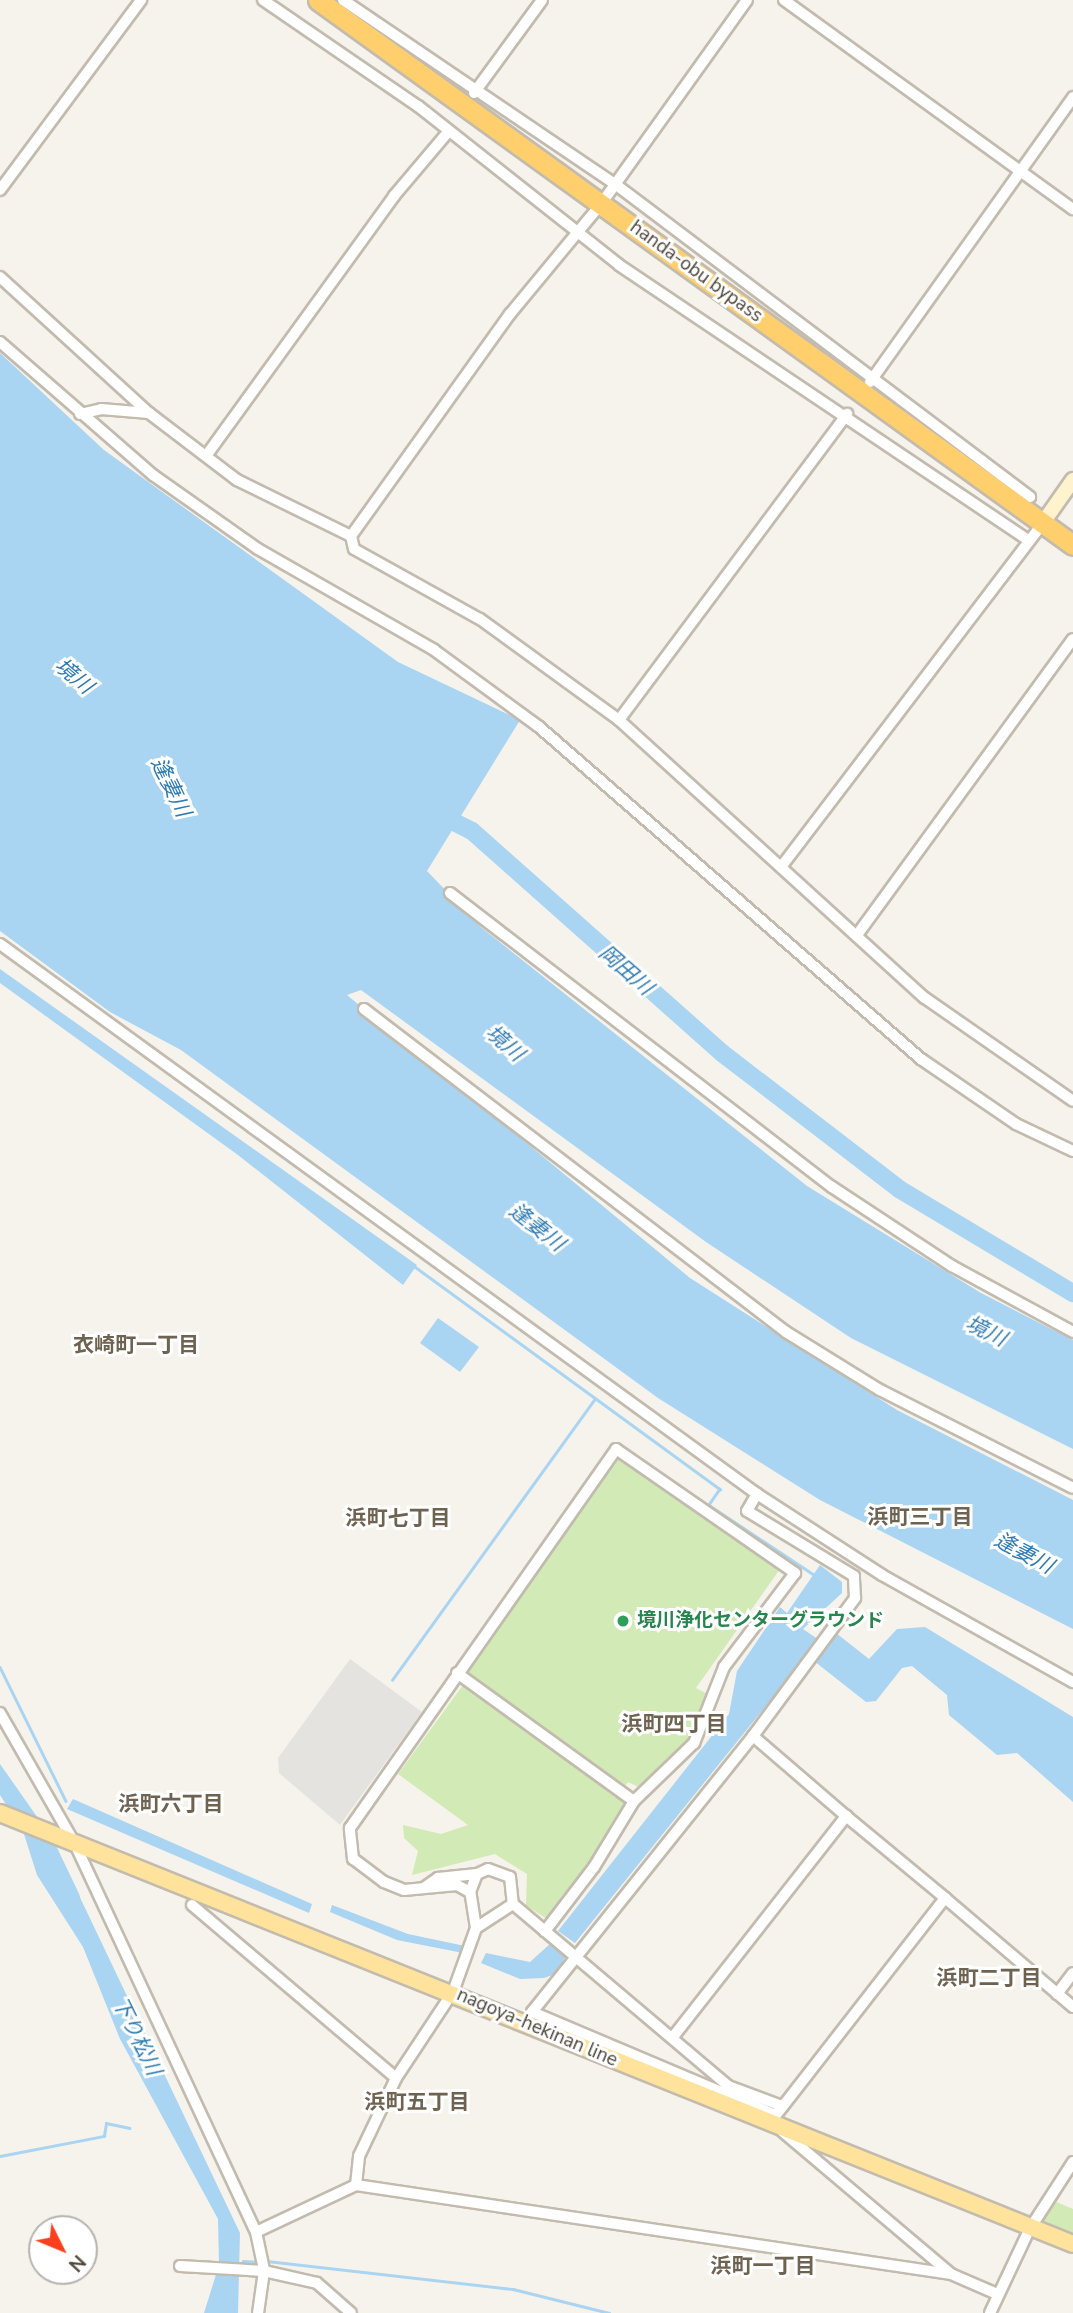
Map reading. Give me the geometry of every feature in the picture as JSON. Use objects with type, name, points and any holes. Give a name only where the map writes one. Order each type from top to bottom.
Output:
[{"type":"highway","name":"handa-obu bypass","points":[[317,0],[1073,545]]},
{"type":"main road","name":"nagoya-hekinan line","points":[[0,1813],[453,1992],[1029,2230],[1073,2244]]},
{"type":"street","points":[[0,190],[141,0]]},
{"type":"street","points":[[263,0],[448,132],[579,234],[847,414],[1029,541]]},
{"type":"street","points":[[343,0],[474,93],[615,184],[870,382],[1030,497]]},
{"type":"street","points":[[474,93],[542,0]]},
{"type":"street","points":[[606,197],[747,0]]},
{"type":"street","points":[[784,0],[1073,209]]},
{"type":"street","points":[[870,382],[1073,97]]},
{"type":"street","points":[[206,456],[394,196],[448,132]]},
{"type":"street","points":[[597,209],[510,314],[351,537],[354,549],[480,619],[619,720],[974,1037],[1073,1101]]},
{"type":"street","points":[[0,277],[149,413],[206,456],[264,497],[351,537]]},
{"type":"street","points":[[0,342],[80,414],[258,549],[380,614],[527,718],[660,826],[921,1059],[1016,1124],[1073,1151]]},
{"type":"street","points":[[80,414],[101,409],[149,413]]},
{"type":"street","points":[[619,720],[847,414]]},
{"type":"street","points":[[781,867],[1073,480]]},
{"type":"street","points":[[857,935],[1073,639]]},
{"type":"street","points":[[450,893],[832,1187],[975,1280],[1073,1332]]},
{"type":"street","points":[[0,944],[757,1494],[882,1575],[1073,1682]]},
{"type":"street","points":[[364,1009],[786,1332],[880,1390],[1073,1488]]},
{"type":"street","points":[[470,1892],[457,1885],[422,1888],[384,1882],[353,1859],[350,1828],[616,1449],[795,1573],[723,1667],[694,1743],[634,1801],[594,1867],[545,1931]]},
{"type":"street","points":[[757,1494],[747,1511],[853,1576],[855,1598],[753,1736],[532,2012],[776,2115],[945,1898]]},
{"type":"street","points":[[457,1673],[634,1801]]},
{"type":"street","points":[[0,1713],[67,1840],[256,2232],[261,2271],[258,2313]]},
{"type":"street","points":[[753,1736],[1073,2007]]},
{"type":"street","points":[[673,2036],[846,1816]]},
{"type":"street","points":[[422,1888],[438,1878],[501,1870],[510,1877],[513,1904],[574,1957],[673,2036],[728,2085],[782,2106]]},
{"type":"street","points":[[356,2185],[359,2156],[396,2078],[453,1992],[476,1928],[470,1892],[477,1874]]},
{"type":"street","points":[[476,1928],[513,1904]]},
{"type":"street","points":[[192,1905],[396,2078]]},
{"type":"street","points":[[1057,1994],[1073,1973]]},
{"type":"street","points":[[776,2126],[951,2274]]},
{"type":"street","points":[[990,2313],[1029,2230],[1073,2162]]},
{"type":"street","points":[[256,2232],[356,2185],[951,2274],[997,2294]]},
{"type":"street","points":[[180,2266],[261,2271],[317,2283],[351,2313]]},
{"type":"green space","name":"境川浄化センターグラウンド","points":[[621,1456],[780,1569],[696,1688],[712,1696],[694,1743],[645,1790],[628,1782],[625,1787],[465,1673]]},
{"type":"green space","points":[[463,1685],[631,1805],[551,1922],[526,1905],[527,1874],[495,1854],[412,1875],[418,1851],[404,1838],[403,1825],[441,1834],[468,1825],[398,1774]]},
{"type":"green space","points":[[1054,2201],[1073,2209],[1073,2236],[1039,2224]]},
{"type":"shaded area","points":[[350,1659],[422,1712],[340,1825],[279,1773],[278,1758]]},
{"type":"water","points":[[0,353],[104,450],[398,662],[520,720],[427,871],[482,928],[807,1186],[981,1293],[1073,1340],[1073,1449],[851,1338],[706,1242],[361,990],[347,995],[690,1278],[897,1410],[1073,1500],[1073,1629],[820,1500],[658,1398],[181,1050],[110,1012],[0,931]]},
{"type":"water","points":[[0,969],[417,1265],[403,1285],[238,1155],[0,983]]},
{"type":"water","points":[[438,1318],[479,1347],[460,1372],[420,1343]]},
{"type":"water","points":[[820,1565],[842,1582],[842,1593],[803,1629],[819,1640],[575,1943],[558,1931],[729,1714],[737,1671],[780,1607],[787,1613]]},
{"type":"water","points":[[925,1627],[1073,1717],[1073,1802],[1017,1753],[997,1755],[949,1715],[947,1695],[912,1666],[902,1668],[876,1701],[866,1702],[814,1661],[836,1633],[869,1659],[897,1629]]},
{"type":"water","points":[[0,1764],[40,1821],[51,1867],[75,1887],[240,2233],[238,2313],[204,2313],[219,2265],[218,2219],[120,2039],[83,1947],[37,1875],[23,1831],[0,1795]]},
{"type":"water","points":[[73,1799],[312,1904],[309,1913],[67,1809]]},
{"type":"water","points":[[332,1905],[408,1934],[465,1946],[463,1953],[397,1940],[330,1912]]},
{"type":"water","points":[[551,1943],[566,1956],[555,1974],[544,1978],[520,1979],[481,1963],[486,1953],[530,1962]]},
{"type":"waterway","name":"岡田川","points":[[436,813],[472,831],[722,1053],[899,1189],[1073,1293]]},
{"type":"waterway","points":[[414,1266],[720,1489],[709,1505],[816,1576]]},
{"type":"waterway","points":[[392,1680],[595,1399]]},
{"type":"waterway","points":[[0,1667],[66,1801]]},
{"type":"waterway","name":"下り松川","points":[[41,1835],[71,1898]]},
{"type":"waterway","points":[[0,2156],[104,2136],[106,2123],[129,2128]]},
{"type":"waterway","points":[[243,2261],[260,2262]]},
{"type":"waterway","points":[[267,2261],[513,2289],[609,2313]]},
{"type":"place","name":"境川浄化センターグラウンド","points":[[623,1621]]},
{"type":"district","name":"衣崎町一丁目","points":[[136,1345]]},
{"type":"district","name":"浜町三丁目","points":[[920,1517]]},
{"type":"district","name":"浜町七丁目","points":[[398,1518]]},
{"type":"district","name":"浜町四丁目","points":[[674,1724]]},
{"type":"district","name":"浜町六丁目","points":[[171,1804]]},
{"type":"district","name":"浜町二丁目","points":[[989,1978]]},
{"type":"district","name":"浜町五丁目","points":[[417,2102]]},
{"type":"district","name":"浜町一丁目","points":[[763,2266]]},
{"type":"water label","name":"境川","points":[[74,676]]},
{"type":"water label","name":"逢妻川","points":[[171,787]]},
{"type":"water label","name":"境川","points":[[505,1043]]},
{"type":"water label","name":"逢妻川","points":[[537,1227]]},
{"type":"water label","name":"境川","points":[[986,1331]]},
{"type":"water label","name":"逢妻川","points":[[1024,1553]]}]
